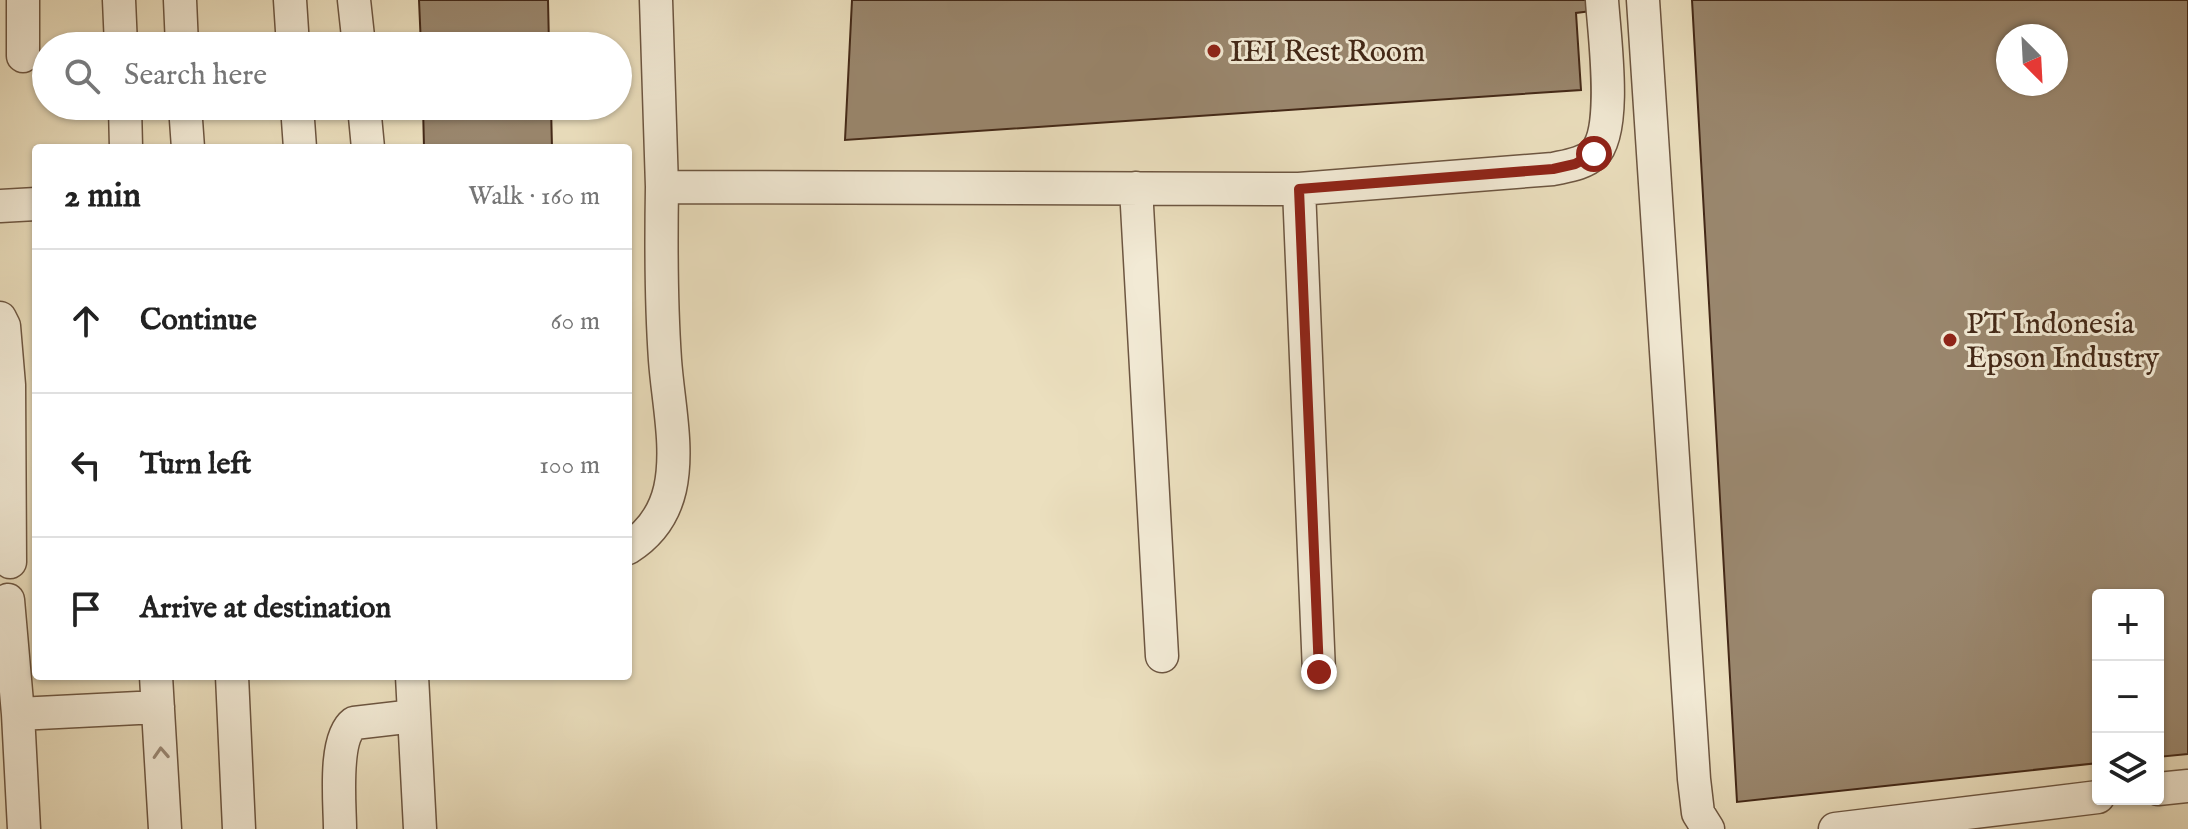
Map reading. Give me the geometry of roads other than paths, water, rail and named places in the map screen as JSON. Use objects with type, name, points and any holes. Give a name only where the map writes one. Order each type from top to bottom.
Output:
[{"type":"street","points":[[23,0],[23,56]]},
{"type":"street","points":[[119,0],[120,32]]},
{"type":"street","points":[[180,0],[181,32]]},
{"type":"street","points":[[290,0],[292,32]]},
{"type":"street","points":[[354,0],[357,32]]},
{"type":"street","points":[[632,545],[653,527],[662,514],[670,492],[675,462],[660,287],[662,187],[656,0]]},
{"type":"street","points":[[662,187],[1299,189],[1553,169],[1575,164],[1594,154],[1605,132],[1609,110],[1602,0]]},
{"type":"street","points":[[1643,0],[1694,779],[1698,813],[1708,829]]},
{"type":"street","points":[[125,120],[126,144]]},
{"type":"street","points":[[186,120],[188,144]]},
{"type":"street","points":[[298,120],[300,144]]},
{"type":"street","points":[[365,120],[368,144]]},
{"type":"street","points":[[1136,188],[1162,656]]},
{"type":"street","points":[[1299,189],[1319,672]]},
{"type":"street","points":[[0,206],[32,204]]},
{"type":"street","points":[[0,318],[4,326],[9,385],[5,562],[22,599],[18,714],[24,829]]},
{"type":"street","points":[[232,680],[239,829]]},
{"type":"street","points":[[412,680],[420,829]]},
{"type":"street","points":[[18,714],[157,691],[165,829]]},
{"type":"street","points":[[340,829],[339,780],[343,744],[349,727],[354,723],[414,716]]},
{"type":"street","points":[[2164,788],[2188,786]]},
{"type":"street","points":[[1835,829],[2092,798]]},
{"type":"place","name":"IEI Rest Room","points":[[1214,51]]},
{"type":"place","name":"PT Indonesia Epson Industry","points":[[1950,340]]}]
